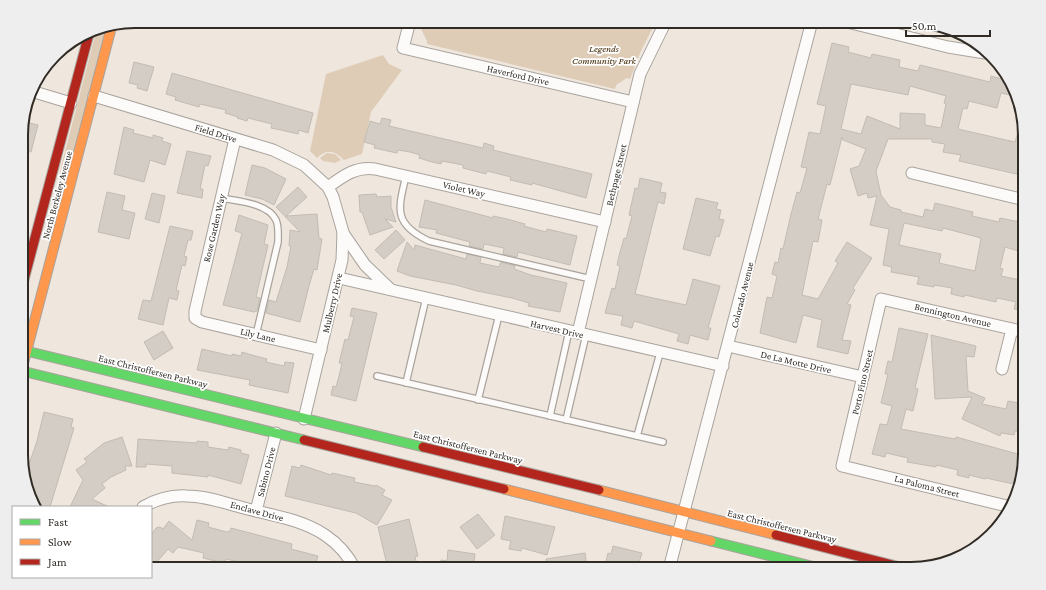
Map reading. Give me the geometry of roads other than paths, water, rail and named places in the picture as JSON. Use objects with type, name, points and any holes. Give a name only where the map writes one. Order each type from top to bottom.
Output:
[{"type":"street","name":"Haverford Drive","points":[[408,28],[404,48],[633,102]]},
{"type":"street","name":"Bethpage Street","points":[[578,333],[633,102],[643,66],[662,28]]},
{"type":"street","name":"Colorado Avenue","points":[[671,562],[810,28]]},
{"type":"street","points":[[871,28],[948,47],[977,51]]},
{"type":"street","name":"North Berkeley Avenue","points":[[28,336],[111,31]]},
{"type":"street","name":"North Berkeley Avenue","points":[[28,264],[88,39]]},
{"type":"street","points":[[37,93],[71,103]]},
{"type":"street","name":"Field Drive","points":[[94,96],[289,156],[304,165],[328,187]]},
{"type":"street","name":"Rose Garden Way","points":[[195,318],[195,311],[235,139]]},
{"type":"street","name":"Violet Way","points":[[328,187],[349,173],[365,167],[605,222]]},
{"type":"street","points":[[912,173],[1018,198]]},
{"type":"street","name":"Mulberry Drive","points":[[304,419],[339,278],[343,250],[342,232],[333,197],[328,187]]},
{"type":"street","name":"Harvest Drive","points":[[342,232],[365,265],[392,290]]},
{"type":"street","name":"Harvest Drive","points":[[339,278],[660,353],[723,366]]},
{"type":"street","name":"Bennington Avenue","points":[[881,299],[1018,330]]},
{"type":"street","name":"Porto Fino Street","points":[[842,466],[881,299]]},
{"type":"street","name":"Lily Lane","points":[[195,318],[202,322],[321,350]]},
{"type":"street","points":[[1002,369],[1012,329]]},
{"type":"street","name":"De La Motte Drive","points":[[728,346],[863,377]]},
{"type":"street","name":"East Christoffersen Parkway","points":[[28,352],[683,511],[881,562]]},
{"type":"street","points":[[28,371],[796,562]]},
{"type":"street","points":[[276,433],[278,428],[285,425]]},
{"type":"street","points":[[339,437],[346,437],[355,431]]},
{"type":"street","name":"Sabino Drive","points":[[256,511],[276,433]]},
{"type":"street","name":"La Paloma Street","points":[[842,466],[1005,506]]},
{"type":"street","name":"Enclave Drive","points":[[145,506],[164,498],[188,496],[209,499],[302,523],[319,531],[338,546],[350,562]]},
{"type":"lane","points":[[406,176],[399,204],[401,216],[406,227],[416,235],[429,241],[591,279]]},
{"type":"lane","points":[[221,198],[258,206],[268,211],[276,219],[279,230],[278,242],[256,335]]},
{"type":"lane","points":[[406,383],[426,298]]},
{"type":"lane","points":[[478,400],[499,315]]},
{"type":"lane","points":[[550,416],[578,333]]},
{"type":"lane","points":[[566,420],[578,333]]},
{"type":"lane","points":[[637,436],[660,353]]},
{"type":"lane","points":[[377,376],[663,442]]},
{"type":"park label","name":"Legends Community Park","points":[[604,54]]}]
